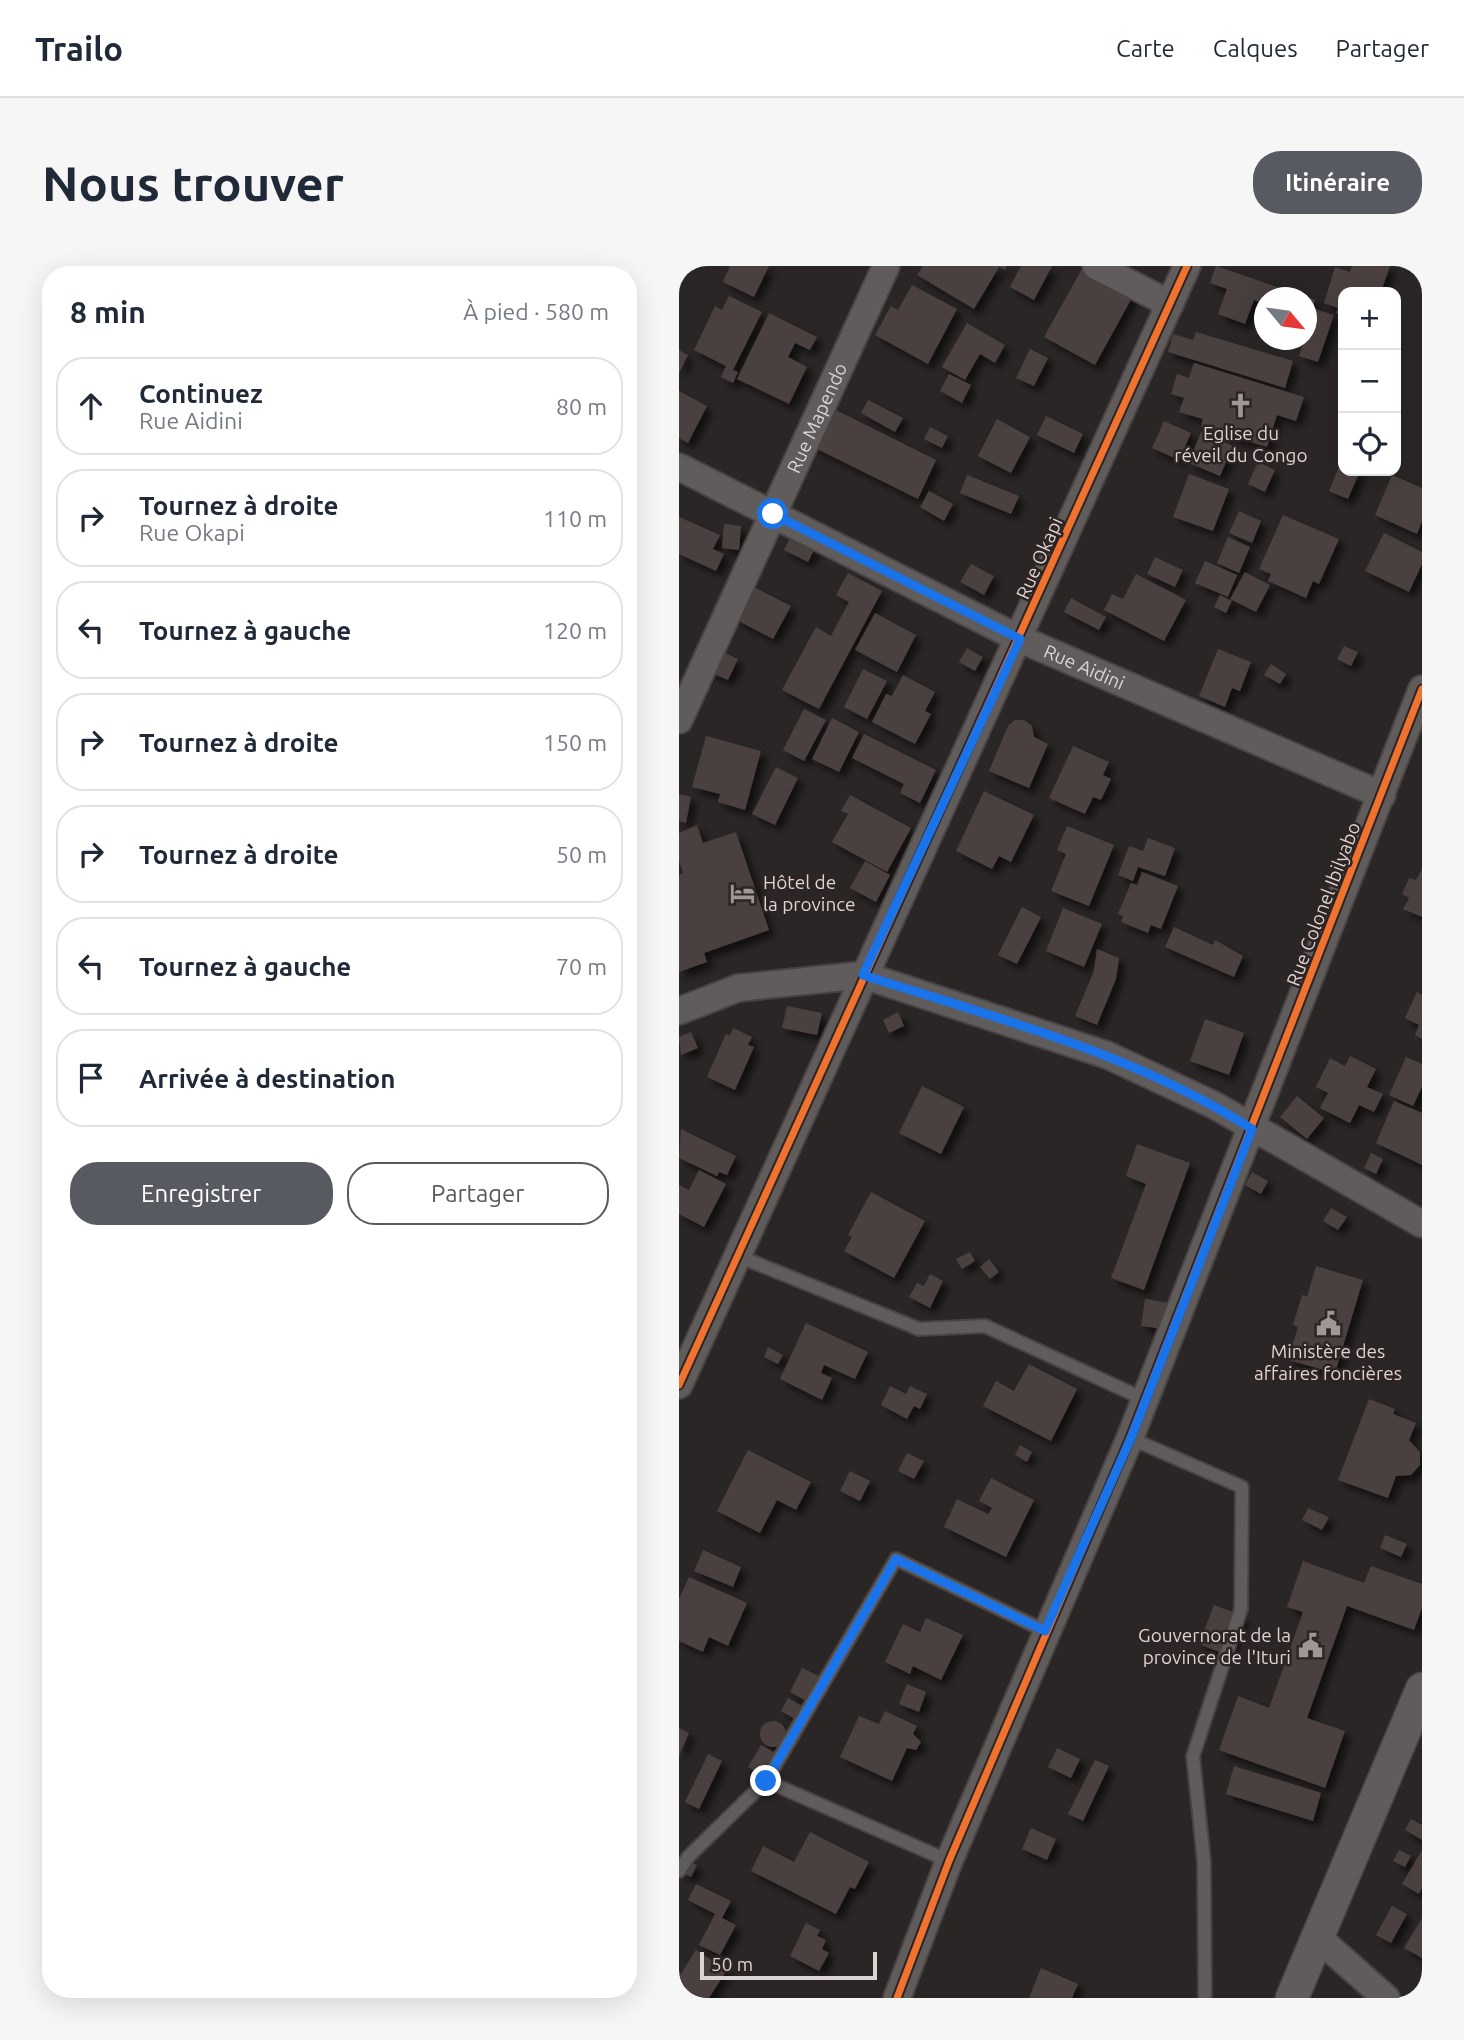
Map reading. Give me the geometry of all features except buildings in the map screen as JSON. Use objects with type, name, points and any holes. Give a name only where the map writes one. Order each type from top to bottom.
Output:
[{"type":"street","name":"Rue Mapendo","points":[[679,720],[886,266]]},
{"type":"street","points":[[1096,266],[1170,304]]},
{"type":"street","name":"Rue Okapi","points":[[679,1385],[863,975],[1020,639],[1187,266]]},
{"type":"street","name":"Rue Aidini","points":[[679,467],[1020,639],[1382,795]]},
{"type":"street","name":"Rue Colonel Ibilyabo","points":[[897,1998],[949,1861],[1045,1631],[1131,1438],[1422,689]]},
{"type":"street","points":[[679,1011],[739,988],[863,975],[1107,1055],[1214,1105],[1422,1224]]},
{"type":"street","points":[[1292,1998],[1422,1689]]},
{"type":"street","points":[[1316,1936],[1386,1998]]},
{"type":"lane","points":[[738,1256],[919,1329],[985,1325],[1146,1400]]},
{"type":"lane","points":[[1131,1438],[1242,1487],[1241,1609],[1193,1755],[1204,1862],[1205,1998]]},
{"type":"lane","points":[[679,1871],[688,1857],[766,1781],[896,1559],[1045,1631]]},
{"type":"lane","points":[[766,1781],[949,1861]]},
{"type":"cycle path","points":[[679,1385],[1187,266]]},
{"type":"cycle path","points":[[897,1998],[949,1861],[1130,1438],[1422,689]]},
{"type":"place","name":"Eglise du réveil du Congo","points":[[1241,405]]},
{"type":"place","name":"Hôtel de la province","points":[[743,893]]},
{"type":"place","name":"Ministère des affaires foncières","points":[[1328,1323]]},
{"type":"place","name":"Gouvernorat de la province de l'Ituri","points":[[1311,1646]]},
{"type":"route","points":[[766,1781],[896,1559],[1045,1631],[1131,1438],[1252,1129],[1214,1105],[1107,1055],[863,975],[1020,639],[773,514]]}]
